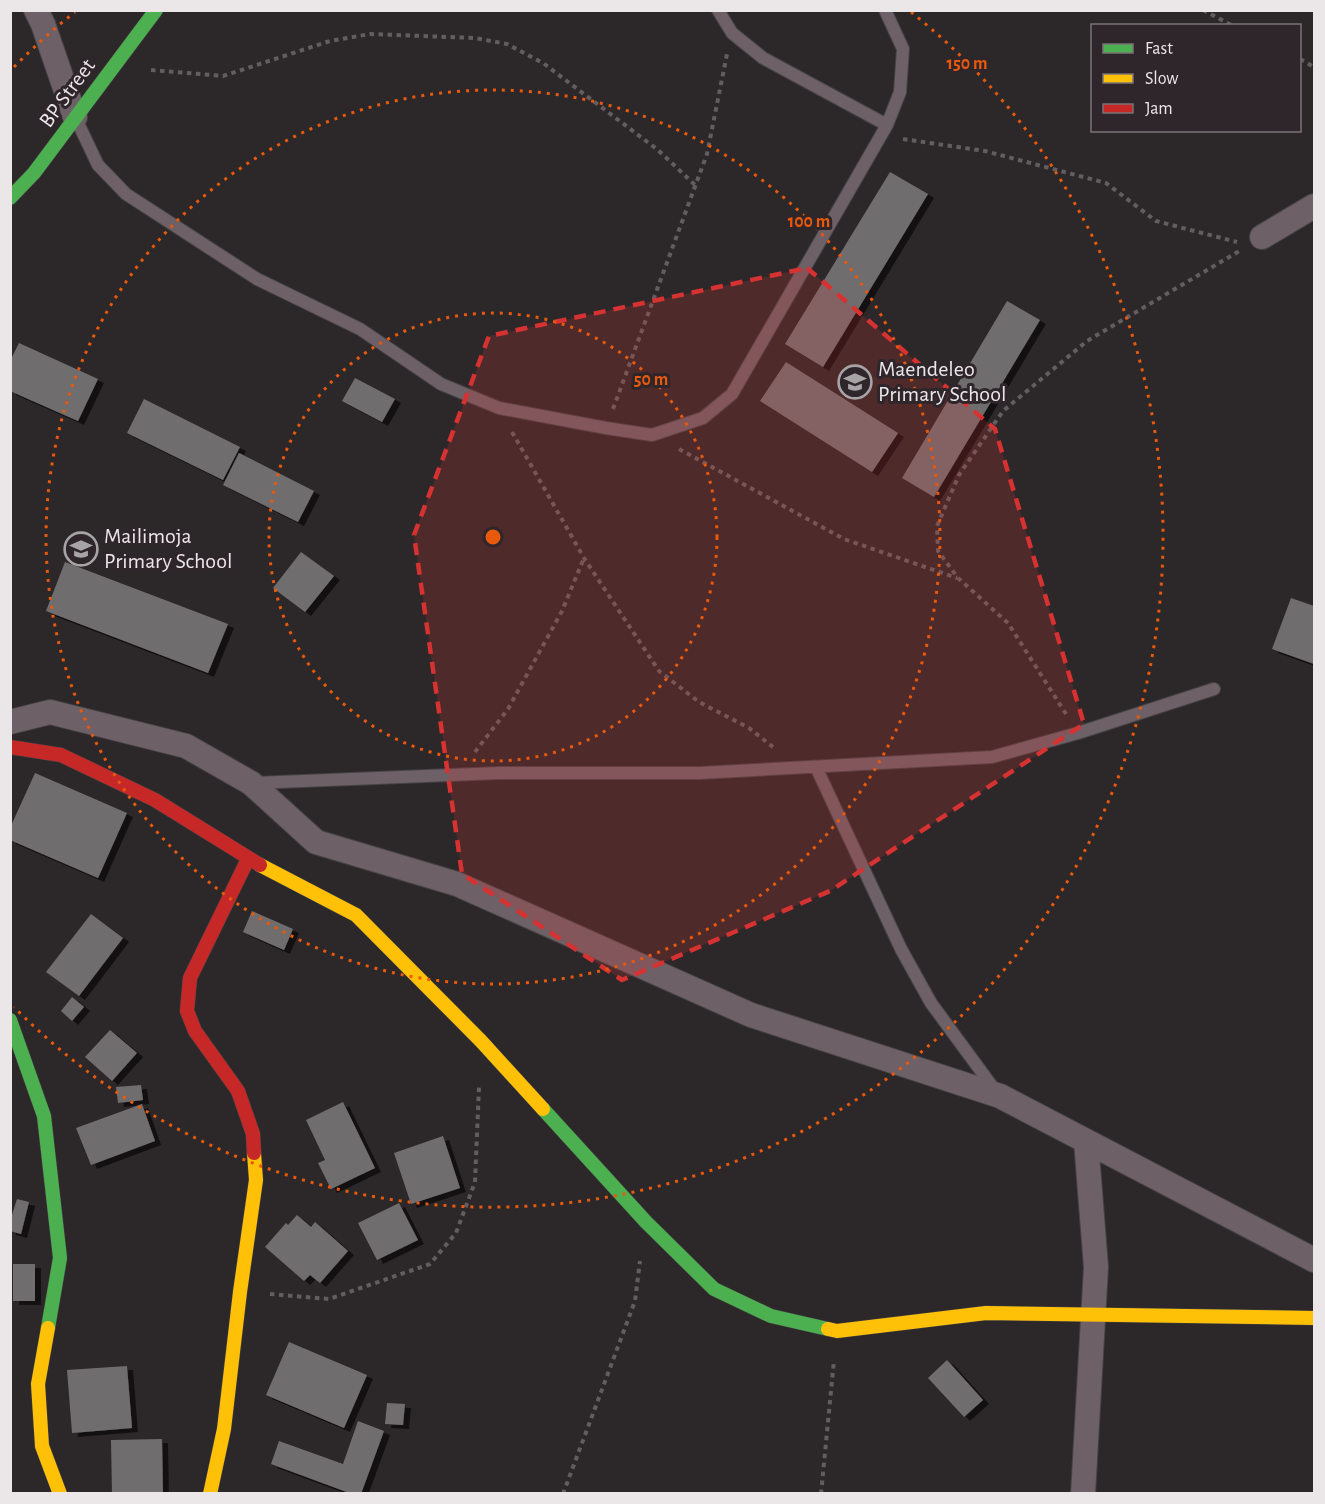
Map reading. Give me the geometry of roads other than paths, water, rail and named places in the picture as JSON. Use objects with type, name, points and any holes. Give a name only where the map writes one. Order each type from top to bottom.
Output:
[{"type":"street","points":[[36,10],[75,117]]},
{"type":"street","name":"BP Street","points":[[10,198],[34,173],[156,10]]},
{"type":"street","points":[[1256,241],[1314,206]]},
{"type":"street","points":[[10,722],[50,712],[186,746],[251,783],[316,842],[457,884],[752,1015],[1000,1096],[1314,1260]]},
{"type":"street","points":[[10,747],[61,755],[154,800],[249,859],[356,915],[482,1041],[646,1222],[714,1289],[771,1316],[837,1331],[986,1313],[1314,1318]]},
{"type":"street","points":[[210,1494],[224,1429],[256,1180],[253,1134],[238,1091],[195,1031],[187,1011],[190,978],[249,859]]},
{"type":"street","points":[[10,1020],[44,1116],[60,1258],[38,1384],[42,1446],[60,1494]]},
{"type":"street","points":[[1083,1494],[1096,1267],[1086,1141]]},
{"type":"lane","points":[[718,10],[732,33],[763,58],[884,131]]},
{"type":"lane","points":[[75,117],[98,165],[126,194],[257,279],[360,329],[441,384],[499,408],[652,435],[702,418],[732,394],[884,131],[900,92],[903,49],[885,10]]},
{"type":"lane","points":[[251,783],[458,775],[700,773],[992,758],[1214,689]]},
{"type":"lane","points":[[816,767],[901,949],[930,1003],[1000,1096]]},
{"type":"place","name":"Maendeleo Primary School","points":[[855,382]]},
{"type":"place","name":"Mailimoja Primary School","points":[[81,549]]}]
